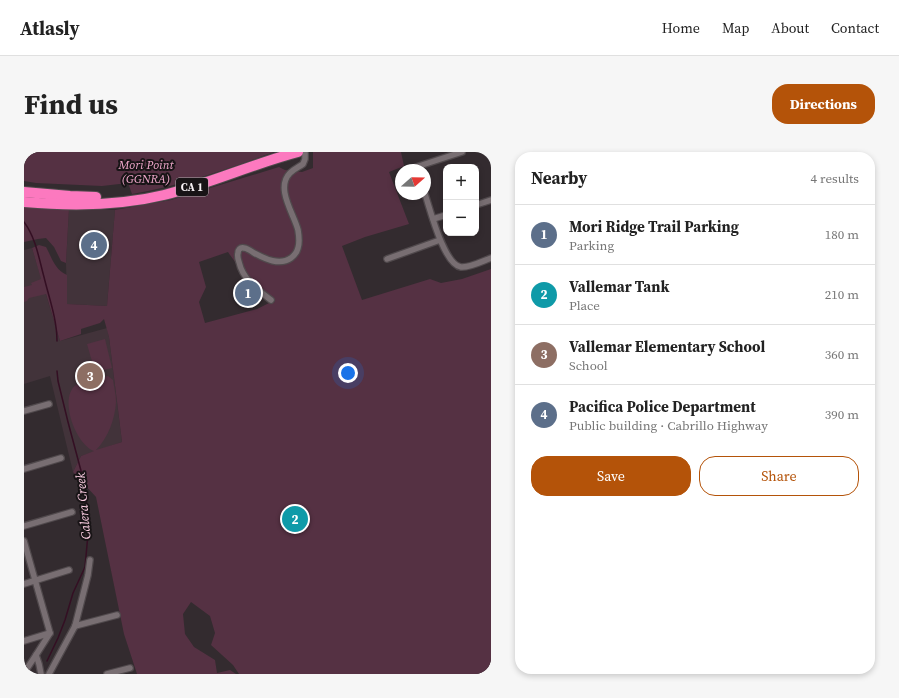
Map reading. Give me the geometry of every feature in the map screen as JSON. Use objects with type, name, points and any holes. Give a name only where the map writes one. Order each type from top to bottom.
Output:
[{"type":"highway","name":"CA 1","points":[[24,192],[86,197],[132,194],[180,184],[274,152]]},
{"type":"highway","name":"CA 1","points":[[24,202],[82,204],[118,202],[156,197],[205,183],[298,152]]},
{"type":"street","points":[[272,300],[253,286],[245,277],[237,254],[238,250],[245,248],[262,257],[274,261],[284,261],[295,255],[298,249],[298,229],[287,202],[285,190],[286,181],[290,173],[303,164],[305,152]]},
{"type":"street","points":[[430,164],[462,152]]},
{"type":"street","points":[[427,200],[440,240],[452,262],[460,267],[491,258]]},
{"type":"street","points":[[479,204],[491,200]]},
{"type":"street","points":[[433,219],[443,216]]},
{"type":"street","points":[[386,259],[440,240]]},
{"type":"street","points":[[24,410],[49,404]]},
{"type":"street","points":[[24,469],[61,458]]},
{"type":"street","points":[[24,526],[72,512]]},
{"type":"street","points":[[24,541],[50,632],[24,673]]},
{"type":"street","points":[[49,674],[75,626],[88,575],[90,560]]},
{"type":"street","points":[[24,584],[69,570]]},
{"type":"street","points":[[75,626],[117,615]]},
{"type":"street","points":[[24,641],[50,632]]},
{"type":"street","points":[[36,655],[40,664],[41,674]]},
{"type":"street","points":[[108,674],[130,668]]},
{"type":"shaded area","points":[[69,209],[115,210],[107,306],[67,304],[66,263]]},
{"type":"shaded area","points":[[32,248],[60,341],[107,328],[109,337],[122,442],[81,456],[73,472],[50,376],[24,384],[24,250]]},
{"type":"green space","name":"Mori Point (GGNRA)","points":[[24,152],[274,152],[186,182],[132,194],[128,183],[102,186],[36,183],[24,181]]},
{"type":"green space","points":[[313,152],[401,152],[404,164],[395,164],[395,170],[389,172],[395,188],[395,200],[400,200],[409,224],[365,237],[342,246],[362,300],[430,279],[441,283],[462,279],[491,269],[491,674],[239,674],[233,665],[211,645],[215,633],[210,616],[191,602],[183,614],[185,634],[194,647],[215,660],[217,673],[230,670],[236,674],[137,674],[124,634],[96,497],[73,472],[81,456],[94,451],[87,447],[81,440],[72,421],[69,410],[71,391],[76,385],[108,376],[113,380],[116,402],[114,415],[104,440],[96,450],[122,442],[109,337],[104,319],[100,323],[81,329],[81,334],[60,341],[46,294],[29,298],[24,302],[24,287],[32,285],[31,283],[41,279],[32,248],[39,245],[46,247],[57,267],[67,275],[67,304],[107,306],[115,210],[171,200],[279,167],[285,170],[302,172],[313,168]],"holes":[[[228,252],[238,266],[275,302],[269,303],[257,309],[205,323],[199,302],[206,287],[199,262]]]},
{"type":"green space","points":[[24,205],[35,208],[69,209],[66,263],[61,261],[54,247],[46,238],[24,242]]},
{"type":"green space","points":[[105,339],[112,368],[95,372],[87,344]]},
{"type":"waterway","name":"Calera Creek","points":[[24,222],[28,228],[39,256],[54,317],[57,341]]},
{"type":"waterway","name":"Calera Creek","points":[[47,661],[58,638],[73,593],[85,567],[88,534],[84,482],[58,381],[57,371]]},
{"type":"place","name":"Pacifica Police Department","points":[[94,245]]},
{"type":"place","name":"Mori Ridge Trail Parking","points":[[248,293]]},
{"type":"place","name":"Vallemar Elementary School","points":[[90,376]]},
{"type":"place","name":"Vallemar Tank","points":[[295,519]]}]
